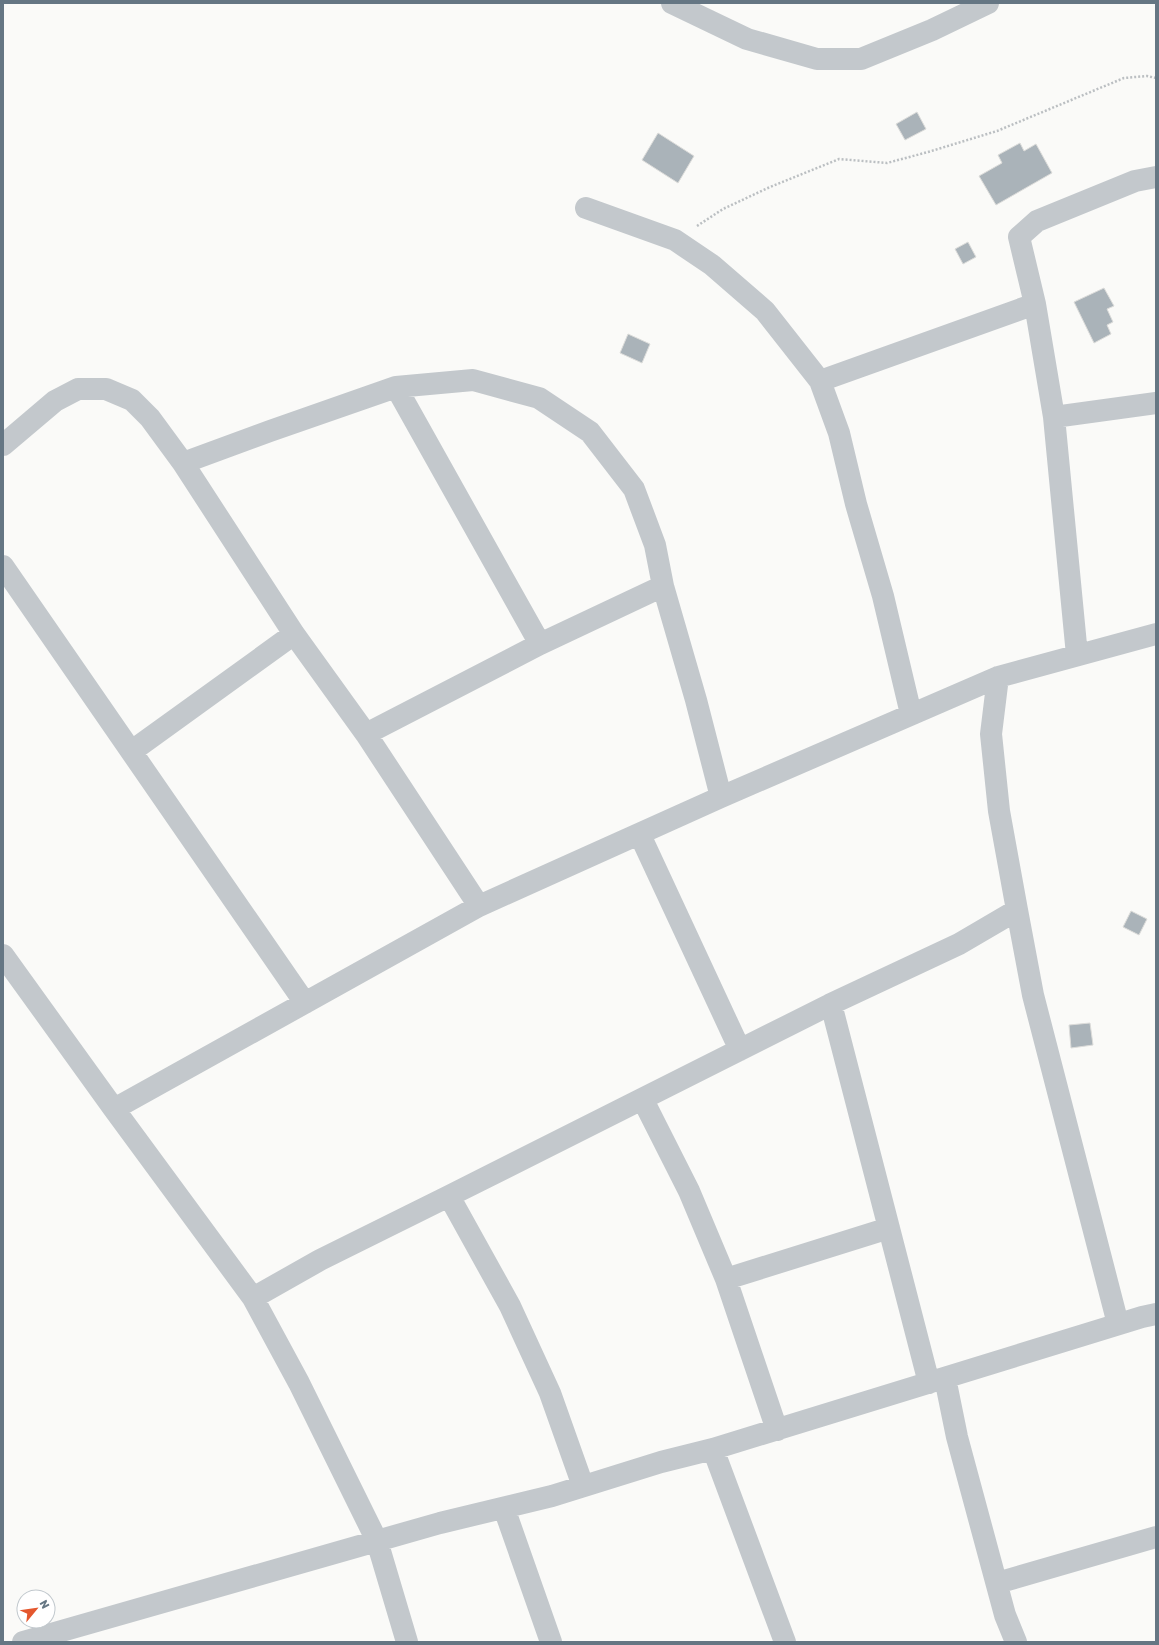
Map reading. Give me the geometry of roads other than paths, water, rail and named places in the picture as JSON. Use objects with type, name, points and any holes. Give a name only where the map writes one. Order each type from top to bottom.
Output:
[{"type":"street","points":[[672,3],[746,39],[817,59],[861,59],[932,30],[988,3]]},
{"type":"street","points":[[1077,655],[1054,417],[1035,304],[1019,237],[1037,221],[1135,181],[1156,177]]},
{"type":"street","points":[[586,208],[675,240],[712,265],[765,311],[820,380],[839,433],[856,504],[883,596],[911,714]]},
{"type":"street","points":[[820,380],[1035,304]]},
{"type":"street","points":[[183,463],[396,387],[473,380],[539,398],[590,432],[634,489],[655,545],[662,586],[696,700],[721,797]]},
{"type":"street","points":[[396,387],[540,644]]},
{"type":"street","points":[[3,445],[55,401],[78,389],[106,388],[132,400],[150,418],[183,463],[294,634],[366,734],[479,906]]},
{"type":"street","points":[[1054,417],[1156,403]]},
{"type":"street","points":[[3,566],[132,750],[305,1003]]},
{"type":"street","points":[[366,734],[540,644],[662,586]]},
{"type":"street","points":[[132,750],[294,634]]},
{"type":"street","points":[[114,1109],[479,906],[640,835],[721,797],[998,677],[1156,634]]},
{"type":"street","points":[[998,677],[991,734],[999,812],[1017,910],[1033,994],[1118,1324]]},
{"type":"street","points":[[640,835],[740,1050]]},
{"type":"street","points":[[253,1298],[320,1260],[643,1100],[831,1004],[959,944],[1017,910]]},
{"type":"street","points":[[3,955],[253,1298],[299,1383],[377,1541],[407,1642]]},
{"type":"street","points":[[831,1004],[889,1228],[937,1381],[957,1437],[1005,1615],[1016,1642]]},
{"type":"street","points":[[643,1100],[689,1191],[726,1279],[777,1430]]},
{"type":"street","points":[[449,1196],[510,1306],[550,1393],[583,1486]]},
{"type":"street","points":[[726,1279],[889,1228]]},
{"type":"street","points":[[23,1642],[440,1523],[504,1508],[661,1462],[713,1449],[1118,1324],[1156,1314]]},
{"type":"street","points":[[713,1449],[785,1642]]},
{"type":"street","points":[[504,1508],[551,1642]]},
{"type":"street","points":[[997,1583],[1156,1537]]}]
